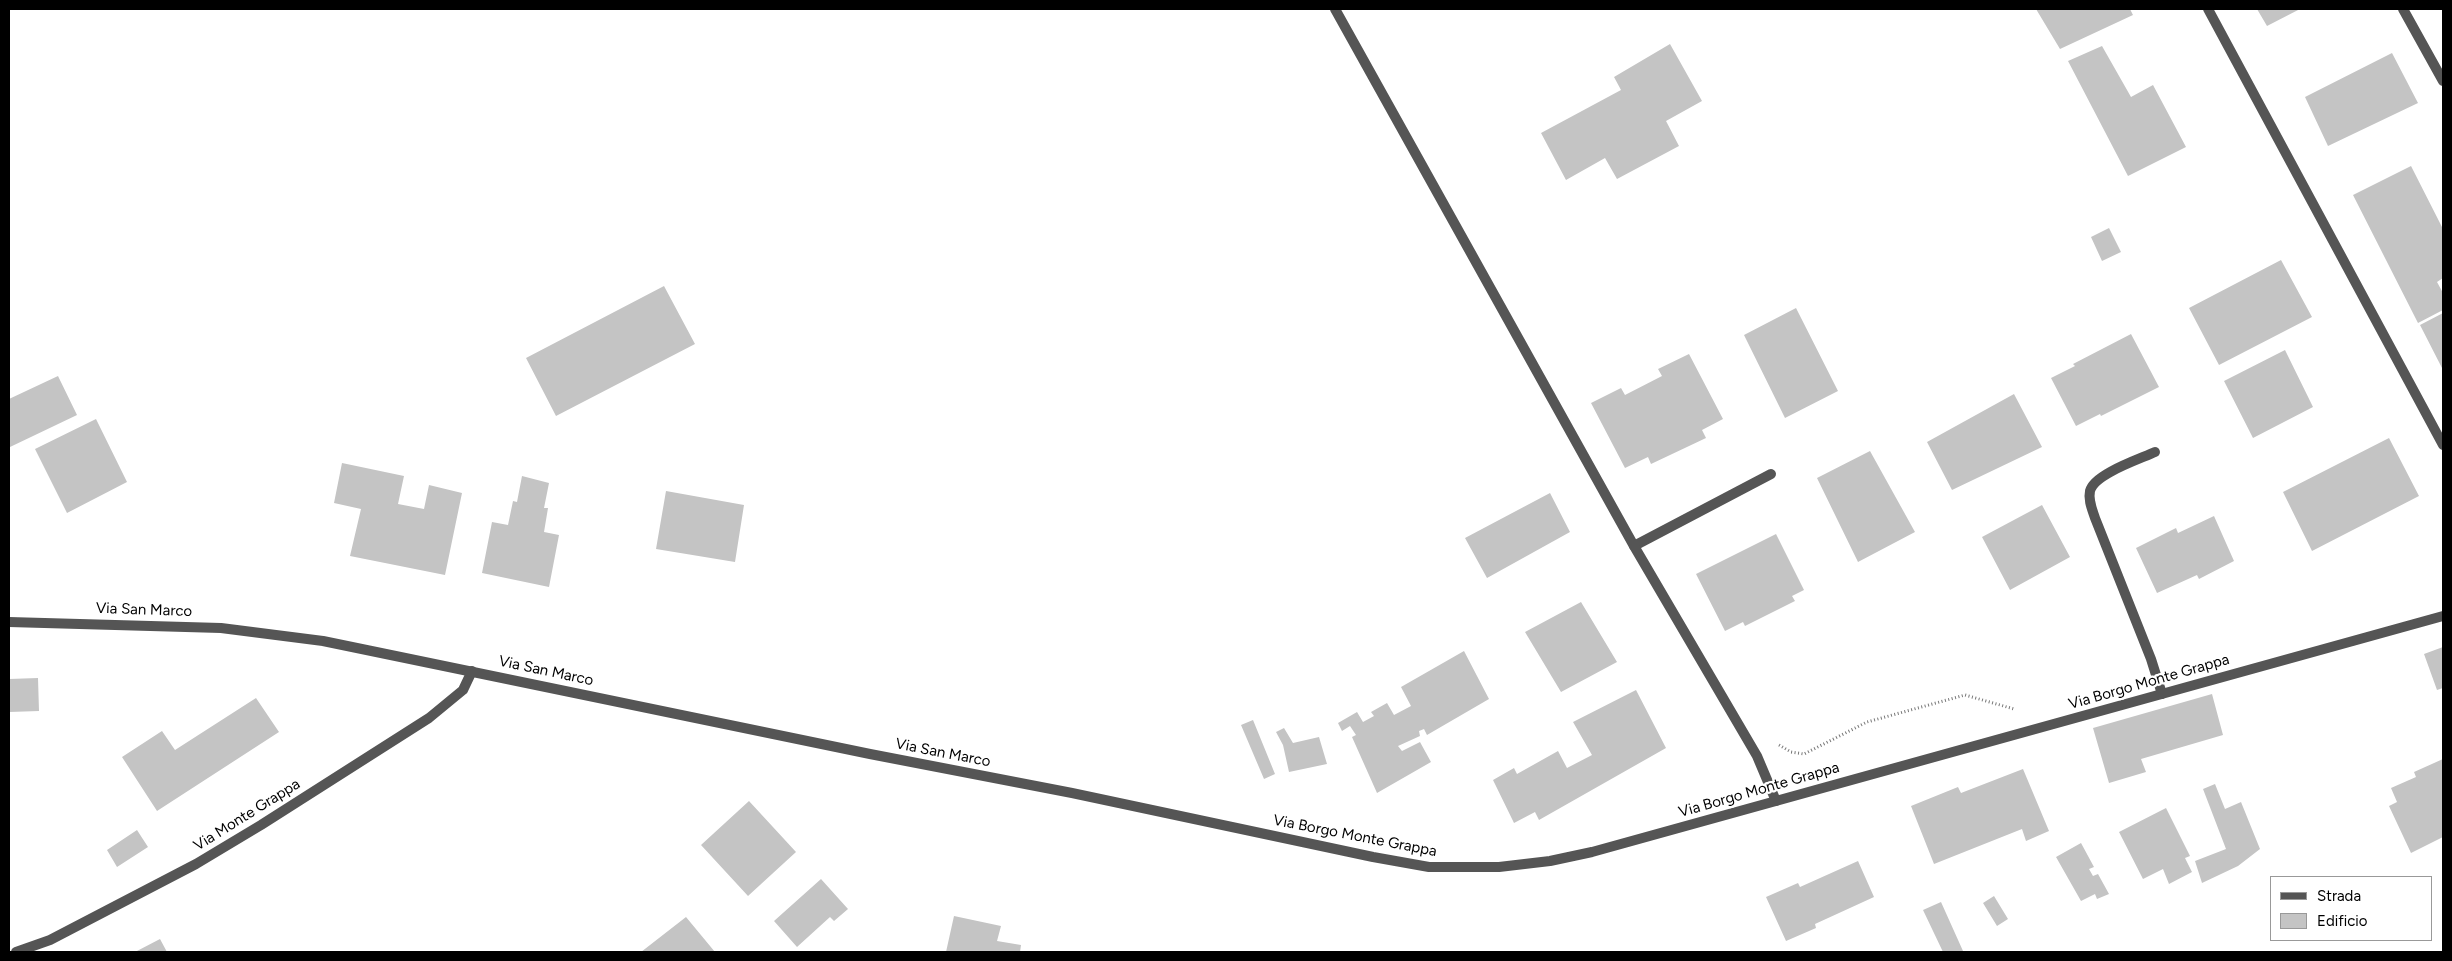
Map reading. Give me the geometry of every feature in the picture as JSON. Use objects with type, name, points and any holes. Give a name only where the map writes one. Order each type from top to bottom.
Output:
[{"type":"street","points":[[1335,9],[1634,546],[1757,756],[1776,801]]},
{"type":"street","points":[[2208,9],[2443,446]]},
{"type":"street","points":[[2403,9],[2443,81]]},
{"type":"street","points":[[2155,452],[2101,478],[2092,486],[2089,498],[2095,518],[2148,652],[2162,694]]},
{"type":"street","points":[[1634,546],[1771,474]]},
{"type":"street","name":"Via Borgo Monte Grappa","points":[[1072,793],[1373,857],[1429,867],[1474,868],[1568,858],[2443,616]]},
{"type":"street","name":"Via San Marco","points":[[9,622],[163,625],[244,630],[323,641],[777,735],[1072,793]]},
{"type":"street","name":"Via Monte Grappa","points":[[16,952],[50,940],[179,873],[261,825],[429,718],[463,690],[472,671]]},
{"type":"path","points":[[1775,741],[1791,752],[1804,754],[1867,722],[1965,694],[2001,707],[2017,708]]},
{"type":"building","points":[[2036,9],[2130,9],[2133,15],[2060,49]]},
{"type":"building","points":[[2257,9],[2300,9],[2267,26]]},
{"type":"building","points":[[1670,44],[1702,101],[1666,121],[1679,146],[1617,179],[1605,158],[1566,180],[1541,133],[1621,90],[1614,77]]},
{"type":"building","points":[[2102,46],[2131,97],[2153,85],[2186,147],[2128,176],[2068,61]]},
{"type":"building","points":[[2392,53],[2418,103],[2328,146],[2305,97]]},
{"type":"building","points":[[2411,166],[2443,229],[2443,278],[2437,282],[2443,293],[2443,310],[2418,323],[2353,195]]},
{"type":"building","points":[[2109,228],[2121,252],[2102,261],[2091,237]]},
{"type":"building","points":[[2281,260],[2312,317],[2219,365],[2189,308]]},
{"type":"building","points":[[664,286],[695,344],[556,416],[526,358]]},
{"type":"building","points":[[1796,308],[1838,391],[1785,418],[1744,335]]},
{"type":"building","points":[[2443,313],[2443,367],[2442,368],[2420,325]]},
{"type":"building","points":[[2131,334],[2159,387],[2101,416],[2100,414],[2076,426],[2051,378],[2075,366],[2073,364]]},
{"type":"building","points":[[2285,350],[2313,407],[2253,438],[2224,381]]},
{"type":"building","points":[[1689,354],[1723,419],[1702,430],[1706,438],[1651,464],[1648,457],[1625,468],[1591,403],[1621,388],[1625,395],[1662,376],[1658,369]]},
{"type":"building","points":[[58,376],[77,415],[10,447],[9,399]]},
{"type":"building","points":[[2014,394],[2042,447],[1952,490],[1927,442]]},
{"type":"building","points":[[96,419],[127,482],[67,513],[35,449]]},
{"type":"building","points":[[2389,438],[2419,496],[2312,551],[2283,492]]},
{"type":"building","points":[[1870,451],[1915,532],[1858,562],[1817,478]]},
{"type":"building","points":[[342,463],[404,476],[398,504],[424,509],[429,485],[462,493],[445,575],[350,556],[361,509],[334,503]]},
{"type":"building","points":[[522,476],[549,483],[544,508],[548,508],[544,532],[559,535],[549,587],[482,573],[492,522],[508,525],[513,501],[517,502]]},
{"type":"building","points":[[666,491],[744,505],[735,562],[656,549]]},
{"type":"building","points":[[1550,493],[1570,532],[1487,578],[1465,538]]},
{"type":"building","points":[[2042,505],[2070,557],[2010,590],[1982,537]]},
{"type":"building","points":[[2214,516],[2234,561],[2199,579],[2197,575],[2157,593],[2136,548],[2176,528],[2178,533]]},
{"type":"building","points":[[1776,534],[1804,590],[1792,596],[1795,601],[1745,626],[1743,622],[1725,631],[1696,574]]},
{"type":"building","points":[[1581,602],[1617,662],[1561,692],[1525,632]]},
{"type":"building","points":[[2443,647],[2443,688],[2437,690],[2424,654]]},
{"type":"building","points":[[1464,651],[1489,699],[1427,735],[1424,729],[1419,731],[1420,736],[1398,746],[1402,751],[1420,742],[1431,762],[1377,793],[1352,737],[1356,735],[1350,726],[1342,731],[1338,723],[1357,712],[1363,722],[1374,716],[1371,712],[1387,703],[1394,715],[1411,706],[1401,687]]},
{"type":"building","points":[[38,678],[39,711],[9,712],[9,679]]},
{"type":"building","points":[[1636,690],[1666,748],[1539,820],[1535,812],[1514,823],[1493,780],[1514,768],[1517,774],[1558,751],[1567,768],[1592,755],[1573,722]]},
{"type":"building","points":[[2212,694],[2223,735],[2141,759],[2146,772],[2109,783],[2093,728]]},
{"type":"building","points":[[256,698],[279,732],[157,811],[122,757],[162,731],[175,750]]},
{"type":"building","points":[[1253,720],[1275,774],[1264,779],[1241,725]]},
{"type":"building","points":[[1284,728],[1293,743],[1319,737],[1327,764],[1289,772],[1283,745],[1276,732]]},
{"type":"building","points":[[2443,759],[2443,837],[2411,853],[2389,806],[2397,802],[2391,788],[2416,777],[2414,772]]},
{"type":"building","points":[[2023,769],[2049,831],[2026,841],[2022,829],[1934,864],[1911,806],[1958,787],[1961,793]]},
{"type":"building","points":[[2215,784],[2225,809],[2241,802],[2260,849],[2238,866],[2202,883],[2195,861],[2226,849],[2203,789]]},
{"type":"building","points":[[749,801],[796,852],[748,896],[701,845]]},
{"type":"building","points":[[2166,808],[2190,856],[2185,858],[2192,872],[2169,884],[2163,869],[2143,879],[2119,832]]},
{"type":"building","points":[[137,830],[148,847],[117,867],[107,850]]},
{"type":"building","points":[[2081,843],[2094,867],[2089,869],[2093,876],[2098,874],[2109,894],[2097,899],[2095,894],[2081,901],[2056,857]]},
{"type":"building","points":[[1858,861],[1874,897],[1815,924],[1816,928],[1786,941],[1766,897],[1798,883],[1800,887]]},
{"type":"building","points":[[821,879],[848,909],[834,921],[830,917],[797,947],[774,921]]},
{"type":"building","points":[[1994,896],[2008,919],[1997,926],[1983,903]]},
{"type":"building","points":[[1941,902],[1963,951],[1943,952],[1923,910]]},
{"type":"building","points":[[954,916],[1001,926],[997,941],[1021,945],[1020,952],[946,952]]},
{"type":"building","points":[[686,917],[715,952],[641,952]]},
{"type":"building","points":[[160,939],[167,952],[135,952]]}]
